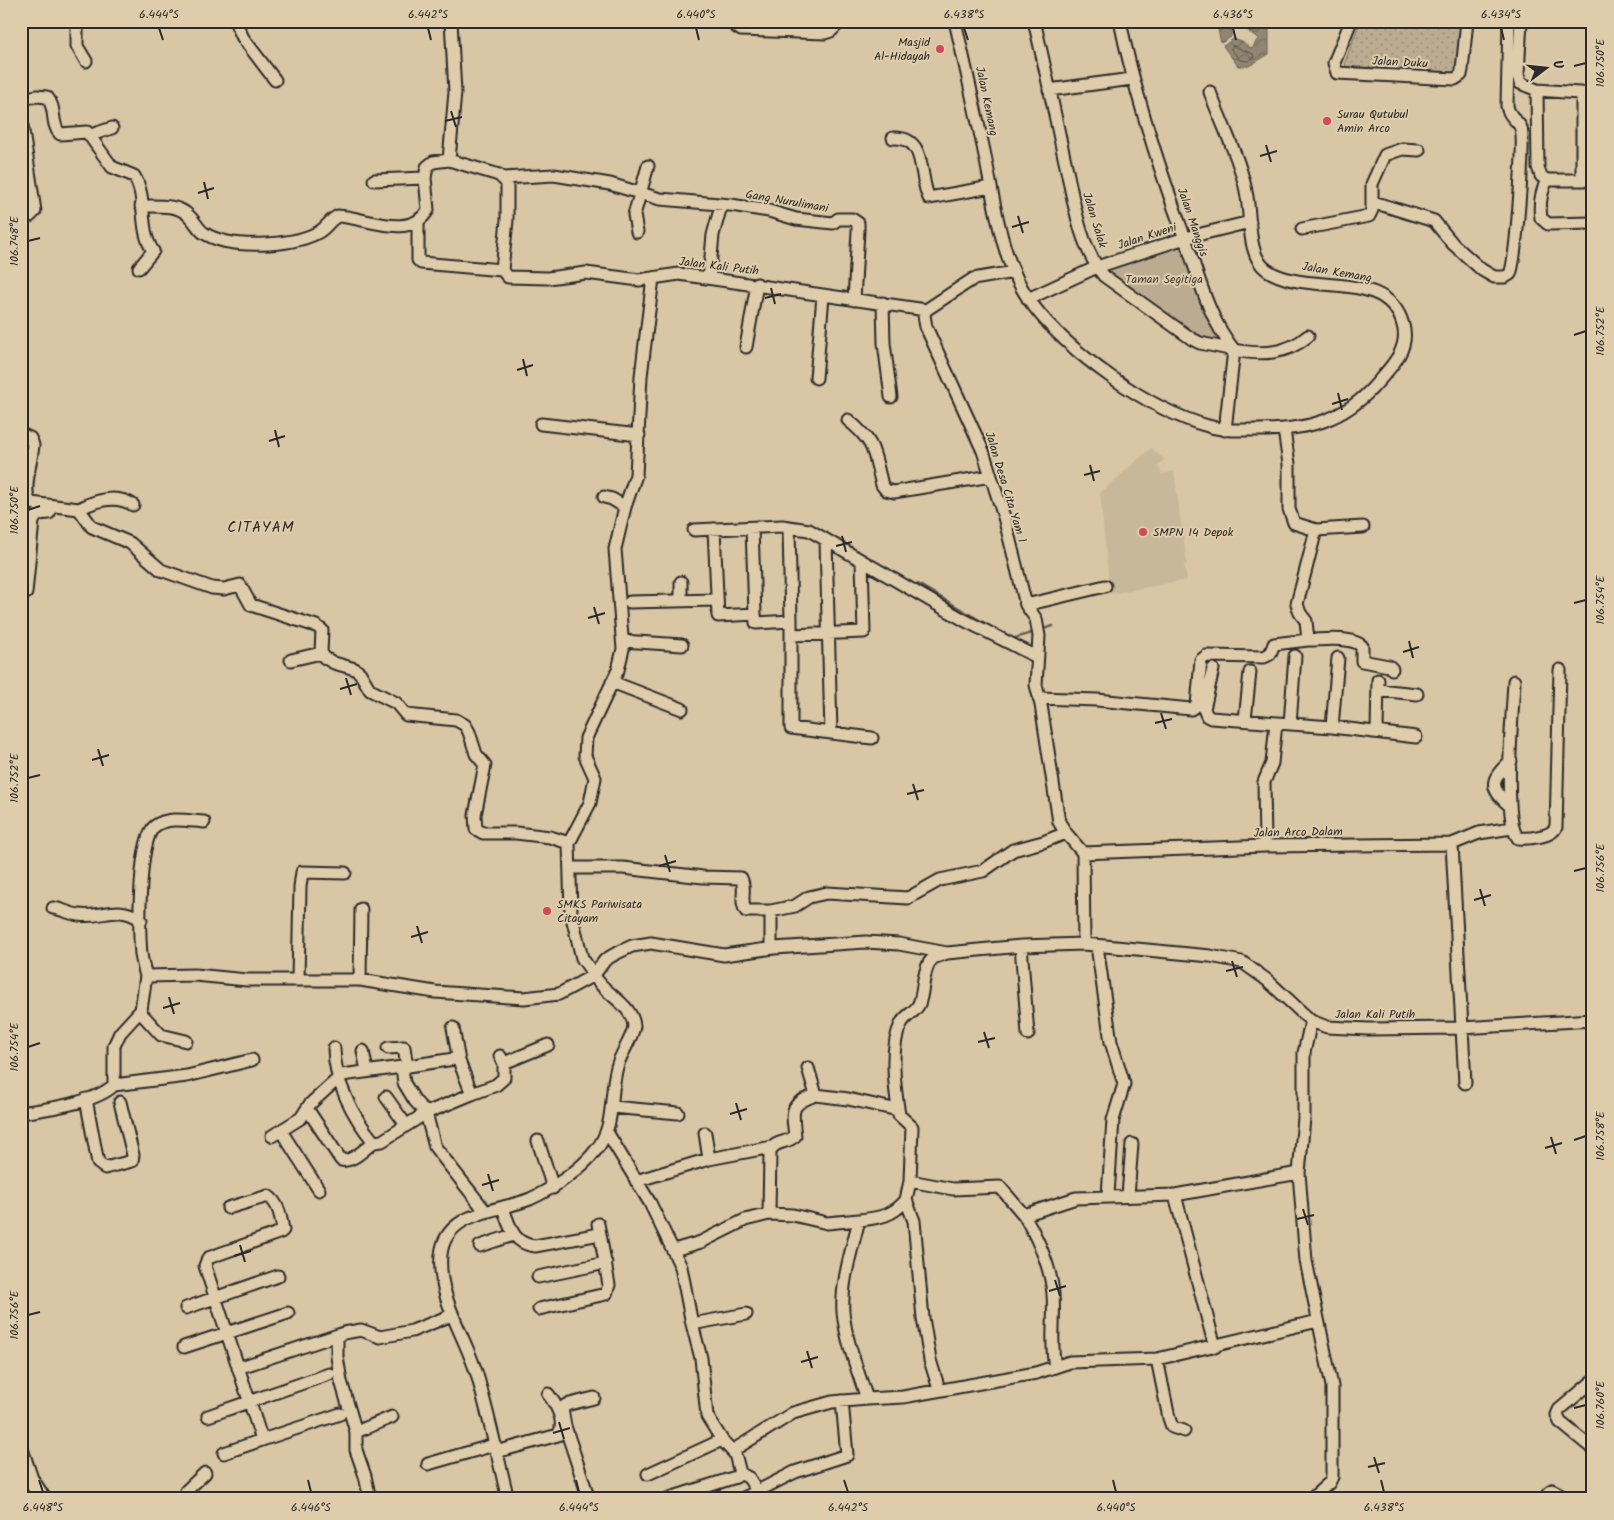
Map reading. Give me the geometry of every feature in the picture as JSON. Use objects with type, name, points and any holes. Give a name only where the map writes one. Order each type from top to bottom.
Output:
[{"type":"main road","points":[[21,1452],[26,1482],[43,1499]]},
{"type":"street","points":[[77,21],[77,46],[86,61]]},
{"type":"street","points":[[235,21],[242,38],[274,80]]},
{"type":"street","points":[[449,160],[455,92],[451,21]]},
{"type":"street","points":[[736,21],[735,26],[741,30],[825,33],[831,31],[841,21]]},
{"type":"street","name":"Jalan Kemang","points":[[955,21],[1001,236],[1014,272],[1028,299],[1042,317],[1119,383],[1174,414],[1225,430],[1284,430],[1325,422],[1337,416],[1371,390],[1401,353],[1404,329],[1397,310],[1382,296],[1354,288],[1288,278],[1267,270],[1257,258],[1247,194],[1242,175],[1210,92]]},
{"type":"street","name":"Jalan Salak","points":[[1034,21],[1074,198],[1087,245],[1097,267],[1104,276],[1200,343],[1234,350]]},
{"type":"street","name":"Jalan Manggis","points":[[1120,21],[1132,79],[1159,168],[1219,332],[1234,350]]},
{"type":"street","name":"Jalan Duku","points":[[1350,21],[1334,63],[1337,73],[1455,79],[1461,75],[1467,21]]},
{"type":"street","points":[[1373,202],[1434,221],[1453,244],[1482,270],[1494,276],[1505,277],[1510,274],[1519,194],[1521,139],[1521,128],[1509,115],[1507,106],[1510,21]]},
{"type":"street","points":[[1521,21],[1518,74],[1524,86],[1537,90],[1587,94],[1587,180],[1546,180],[1541,176],[1538,167],[1537,90]]},
{"type":"street","points":[[1050,90],[1132,79]]},
{"type":"street","points":[[21,99],[37,96],[47,97],[52,103],[54,124],[60,134],[73,134],[83,130],[90,135],[112,167],[134,176],[138,183],[145,234],[153,251],[140,268]]},
{"type":"street","points":[[21,118],[35,211],[30,216],[21,218]]},
{"type":"street","points":[[90,135],[112,128]]},
{"type":"street","points":[[892,138],[905,139],[916,147],[921,158],[930,198],[991,187]]},
{"type":"street","points":[[1302,229],[1367,216],[1372,212],[1372,184],[1385,155],[1402,149],[1419,150]]},
{"type":"street","points":[[141,206],[161,206],[186,212],[202,232],[208,236],[227,242],[246,244],[282,243],[301,239],[320,232],[331,220],[338,216],[396,226],[418,221],[428,210],[425,178],[428,165],[449,160],[499,175],[507,183],[508,194],[502,270]]},
{"type":"street","points":[[637,232],[634,215],[648,166]]},
{"type":"street","points":[[504,178],[554,175],[610,184],[665,200],[721,206],[713,235],[709,278]]},
{"type":"street","points":[[374,180],[425,178]]},
{"type":"street","points":[[1546,180],[1542,193],[1541,218],[1548,224],[1593,223]]},
{"type":"street","name":"Gang Nurulimani","points":[[721,206],[768,211],[796,219],[833,223],[839,218],[855,221],[858,231],[854,300]]},
{"type":"street","name":"Jalan Kali Putih","points":[[418,221],[418,260],[421,263],[502,270],[508,277],[520,278],[548,278],[586,273],[639,280],[679,274],[926,310]]},
{"type":"street","name":"Jalan Kweni","points":[[1028,299],[1097,267],[1185,238],[1250,222]]},
{"type":"street","points":[[926,310],[973,279],[1014,272]]},
{"type":"street","points":[[508,1499],[478,1378],[452,1315],[440,1264],[442,1246],[451,1231],[464,1219],[503,1208],[553,1188],[597,1150],[607,1132],[617,1066],[633,1032],[634,1020],[629,1010],[607,992],[582,958],[574,930],[570,905],[571,868],[569,843],[590,803],[595,778],[585,756],[586,738],[622,657],[623,641],[618,609],[615,549],[625,507],[636,475],[643,356],[653,278]]},
{"type":"street","points":[[746,347],[757,284]]},
{"type":"street","points":[[816,378],[823,296]]},
{"type":"street","points":[[883,303],[884,343],[891,397]]},
{"type":"street","name":"Jalan Desa Cita Yam 1","points":[[926,310],[924,319],[928,334],[963,404],[991,476],[1026,605],[1036,619],[1039,636],[1037,657]]},
{"type":"street","points":[[1225,430],[1234,350],[1261,354],[1272,353],[1299,344],[1308,336]]},
{"type":"street","points":[[848,420],[865,434],[871,443],[882,485],[886,490],[894,492],[991,476]]},
{"type":"street","points":[[541,424],[639,435]]},
{"type":"street","points":[[1284,430],[1289,464],[1290,515],[1294,523],[1316,530],[1363,527]]},
{"type":"street","points":[[21,434],[30,438],[33,445],[27,498],[31,503],[79,510],[100,500],[125,500],[133,505]]},
{"type":"street","points":[[604,497],[612,499],[625,507]]},
{"type":"street","points":[[26,593],[32,521],[38,514],[50,513],[52,507]]},
{"type":"street","points":[[79,510],[92,527],[130,543],[161,570],[212,588],[224,589],[240,585],[251,605],[316,626],[322,630],[323,635],[320,653]]},
{"type":"street","points":[[752,528],[756,623],[791,621]]},
{"type":"street","points":[[694,530],[752,528],[809,530],[964,620],[1037,657],[1035,681],[1060,822],[1066,833],[1083,853],[1091,945],[1097,960],[1111,1042],[1124,1084],[1113,1120],[1108,1195]]},
{"type":"street","points":[[789,528],[791,728],[872,738]]},
{"type":"street","points":[[714,529],[718,616],[756,614]]},
{"type":"street","points":[[1308,640],[1306,621],[1300,613],[1297,604],[1316,530]]},
{"type":"street","points":[[826,540],[830,733]]},
{"type":"street","points":[[791,635],[828,635],[864,632],[862,561]]},
{"type":"street","points":[[681,582],[682,601]]},
{"type":"street","points":[[1026,605],[1105,586]]},
{"type":"street","points":[[630,602],[717,600]]},
{"type":"street","points":[[1039,698],[1097,700],[1195,708],[1198,705],[1201,660],[1206,656],[1264,657],[1270,654],[1274,644],[1308,640],[1360,644],[1362,646],[1362,661],[1389,666],[1392,669]]},
{"type":"street","points":[[623,641],[682,645]]},
{"type":"street","points":[[291,660],[320,653]]},
{"type":"street","points":[[320,653],[334,663],[355,669],[360,673],[370,690],[396,703],[406,715],[456,720],[465,725],[470,732],[476,754],[484,765],[474,823],[480,832],[529,834],[569,843]]},
{"type":"street","points":[[1290,724],[1295,656]]},
{"type":"street","points":[[1332,727],[1338,658]]},
{"type":"street","points":[[1213,669],[1204,709],[1207,716],[1332,727],[1416,737]]},
{"type":"street","points":[[1514,681],[1509,805],[1512,828],[1518,838],[1523,839],[1549,834],[1556,827],[1560,670]]},
{"type":"street","points":[[1245,720],[1250,672]]},
{"type":"street","points":[[612,682],[682,710]]},
{"type":"street","points":[[1377,732],[1378,685],[1417,694]]},
{"type":"street","points":[[1265,846],[1264,782],[1272,763],[1276,722]]},
{"type":"street","points":[[114,1085],[112,1060],[116,1040],[140,1012],[145,991],[146,976],[141,952],[141,920],[145,844],[150,830],[166,821],[204,822]]},
{"type":"street","name":"Jalan Arco Dalam","points":[[1083,853],[1265,846],[1452,844],[1484,832],[1512,828]]},
{"type":"street","points":[[571,868],[623,868],[703,877],[741,878],[743,882],[742,905],[746,911],[771,911],[794,906],[809,897],[827,893],[908,898],[940,880],[983,871],[1013,850],[1066,833]]},
{"type":"street","points":[[1452,844],[1465,1082]]},
{"type":"street","points":[[298,979],[302,872],[345,873]]},
{"type":"street","points":[[53,908],[82,916],[117,910],[134,915],[141,920]]},
{"type":"street","points":[[360,980],[361,909]]},
{"type":"street","points":[[771,911],[771,948]]},
{"type":"street","points":[[146,976],[195,974],[252,980],[360,980],[463,995],[543,997],[565,992],[594,975],[605,960],[624,949],[642,944],[660,943],[724,955],[771,948],[866,942],[899,944],[947,953]]},
{"type":"street","name":"Jalan Kali Putih","points":[[947,953],[1021,946],[1091,945],[1210,956],[1242,962],[1267,980],[1311,1021],[1327,1027],[1344,1029],[1462,1028],[1593,1020]]},
{"type":"street","points":[[1021,946],[1028,1034]]},
{"type":"street","points":[[674,1250],[701,1242],[745,1220],[769,1214],[793,1215],[827,1223],[886,1216],[897,1211],[906,1200],[910,1181],[912,1127],[908,1121],[901,1118],[898,1110],[894,1053],[896,1039],[904,1018],[916,1010],[919,1004],[929,963],[933,958],[947,953]]},
{"type":"street","points":[[140,1012],[161,1035],[186,1041]]},
{"type":"street","points":[[1311,1021],[1304,1053],[1304,1118],[1299,1173],[1306,1261],[1333,1400],[1332,1476],[1329,1483],[1312,1499]]},
{"type":"street","points":[[453,1028],[459,1061],[472,1094]]},
{"type":"street","points":[[308,1110],[341,1160],[348,1160],[374,1142],[382,1141],[426,1113],[501,1082],[505,1073],[502,1059],[548,1045]]},
{"type":"street","points":[[388,1048],[404,1047],[405,1067],[403,1078],[406,1088],[426,1113],[435,1147],[486,1212]]},
{"type":"street","points":[[334,1048],[334,1064],[338,1080],[363,1128],[374,1142]]},
{"type":"street","points":[[363,1051],[367,1071]]},
{"type":"street","points":[[319,1190],[277,1133],[301,1118],[315,1099],[345,1074],[454,1059],[459,1061]]},
{"type":"street","points":[[21,1113],[86,1099],[109,1090],[114,1085],[187,1076],[252,1060]]},
{"type":"street","points":[[808,1068],[816,1095]]},
{"type":"street","points":[[636,1181],[708,1159],[772,1147],[793,1139],[795,1136],[793,1121],[795,1105],[799,1100],[816,1095],[848,1099],[898,1110]]},
{"type":"street","points":[[386,1097],[406,1125]]},
{"type":"street","points":[[86,1099],[98,1163],[105,1168],[132,1161],[133,1155],[120,1102]]},
{"type":"street","points":[[612,1107],[678,1113]]},
{"type":"street","points":[[607,1132],[674,1250],[681,1267],[701,1358],[707,1416],[722,1440],[732,1451],[738,1462],[740,1473]]},
{"type":"street","points":[[705,1133],[708,1159]]},
{"type":"street","points":[[538,1141],[553,1188]]},
{"type":"street","points":[[1128,1196],[1132,1144]]},
{"type":"street","points":[[769,1214],[768,1169],[772,1147]]},
{"type":"street","points":[[1024,1215],[1076,1198],[1108,1195],[1175,1195],[1299,1173]]},
{"type":"street","points":[[910,1181],[953,1188],[1000,1187],[1024,1215],[1050,1274],[1053,1297],[1051,1343],[1055,1367]]},
{"type":"street","points":[[1175,1195],[1215,1347]]},
{"type":"street","points":[[228,1208],[268,1196],[276,1202],[283,1230],[275,1235],[206,1259],[204,1266],[262,1440]]},
{"type":"street","points":[[906,1200],[914,1222],[923,1318],[930,1360],[939,1389]]},
{"type":"street","points":[[503,1208],[513,1235],[526,1245],[535,1246],[599,1229],[609,1285],[606,1294],[539,1308]]},
{"type":"street","points":[[859,1220],[845,1285],[843,1312],[850,1345],[867,1398]]},
{"type":"street","points":[[480,1246],[513,1235]]},
{"type":"street","points":[[538,1277],[606,1263]]},
{"type":"street","points":[[186,1308],[278,1276]]},
{"type":"street","points":[[184,1347],[288,1313]]},
{"type":"street","points":[[692,1324],[746,1314]]},
{"type":"street","points":[[238,1368],[361,1330],[380,1337],[412,1331],[452,1315]]},
{"type":"street","points":[[732,1451],[793,1412],[842,1401],[903,1397],[1036,1373],[1070,1362],[1157,1359],[1215,1347],[1318,1321]]},
{"type":"street","points":[[337,1336],[336,1357],[340,1381],[356,1432],[356,1450],[370,1499]]},
{"type":"street","points":[[1157,1359],[1172,1428],[1184,1431]]},
{"type":"street","points":[[208,1416],[329,1374]]},
{"type":"street","points":[[1593,1381],[1559,1410],[1557,1415],[1560,1422],[1593,1449]]},
{"type":"street","points":[[428,1464],[558,1435],[561,1429],[560,1414],[548,1394]]},
{"type":"street","points":[[589,1499],[565,1426],[562,1409],[566,1405],[594,1398]]},
{"type":"street","points":[[742,1499],[802,1469],[847,1455],[842,1401]]},
{"type":"street","points":[[224,1453],[340,1414]]},
{"type":"street","points":[[356,1432],[392,1417]]},
{"type":"street","points":[[648,1474],[722,1440]]},
{"type":"street","points":[[186,1499],[186,1490],[205,1473]]},
{"type":"street","points":[[740,1473],[749,1478],[756,1491]]},
{"type":"street","points":[[667,1499],[690,1495],[730,1480],[740,1473]]},
{"type":"street","points":[[1550,1499],[1547,1495],[1552,1490],[1569,1499]]},
{"type":"shaded area","name":"SMPN 14 Depok","points":[[1151,448],[1164,459],[1158,466],[1162,474],[1174,472],[1187,564],[1184,565],[1187,580],[1110,594],[1100,493]]},
{"type":"green space","points":[[1360,21],[1461,21],[1458,76],[1346,71],[1345,62]]},
{"type":"green space","name":"Taman Segitiga","points":[[1182,246],[1192,280],[1220,343],[1198,340],[1105,269]]},
{"type":"water","points":[[1219,21],[1269,21],[1269,54],[1249,66],[1238,66],[1223,46],[1233,39],[1242,42],[1252,49],[1258,38],[1249,32],[1246,26],[1239,23],[1233,25],[1231,37],[1221,43],[1218,30]]},
{"type":"waterway","points":[[918,584],[1005,635]]},
{"type":"waterway","points":[[1043,629],[1053,626]]},
{"type":"waterway","points":[[1012,639],[1035,632]]},
{"type":"place","name":"Masjid Al-Hidayah","points":[[940,49]]},
{"type":"place","name":"Surau Qutubul Amin Arco","points":[[1327,121]]},
{"type":"place","name":"SMPN 14 Depok","points":[[1143,532]]},
{"type":"place","name":"SMKS Pariwisata Citayam","points":[[547,911]]},
{"type":"district","name":"CITAYAM","points":[[261,527]]}]
